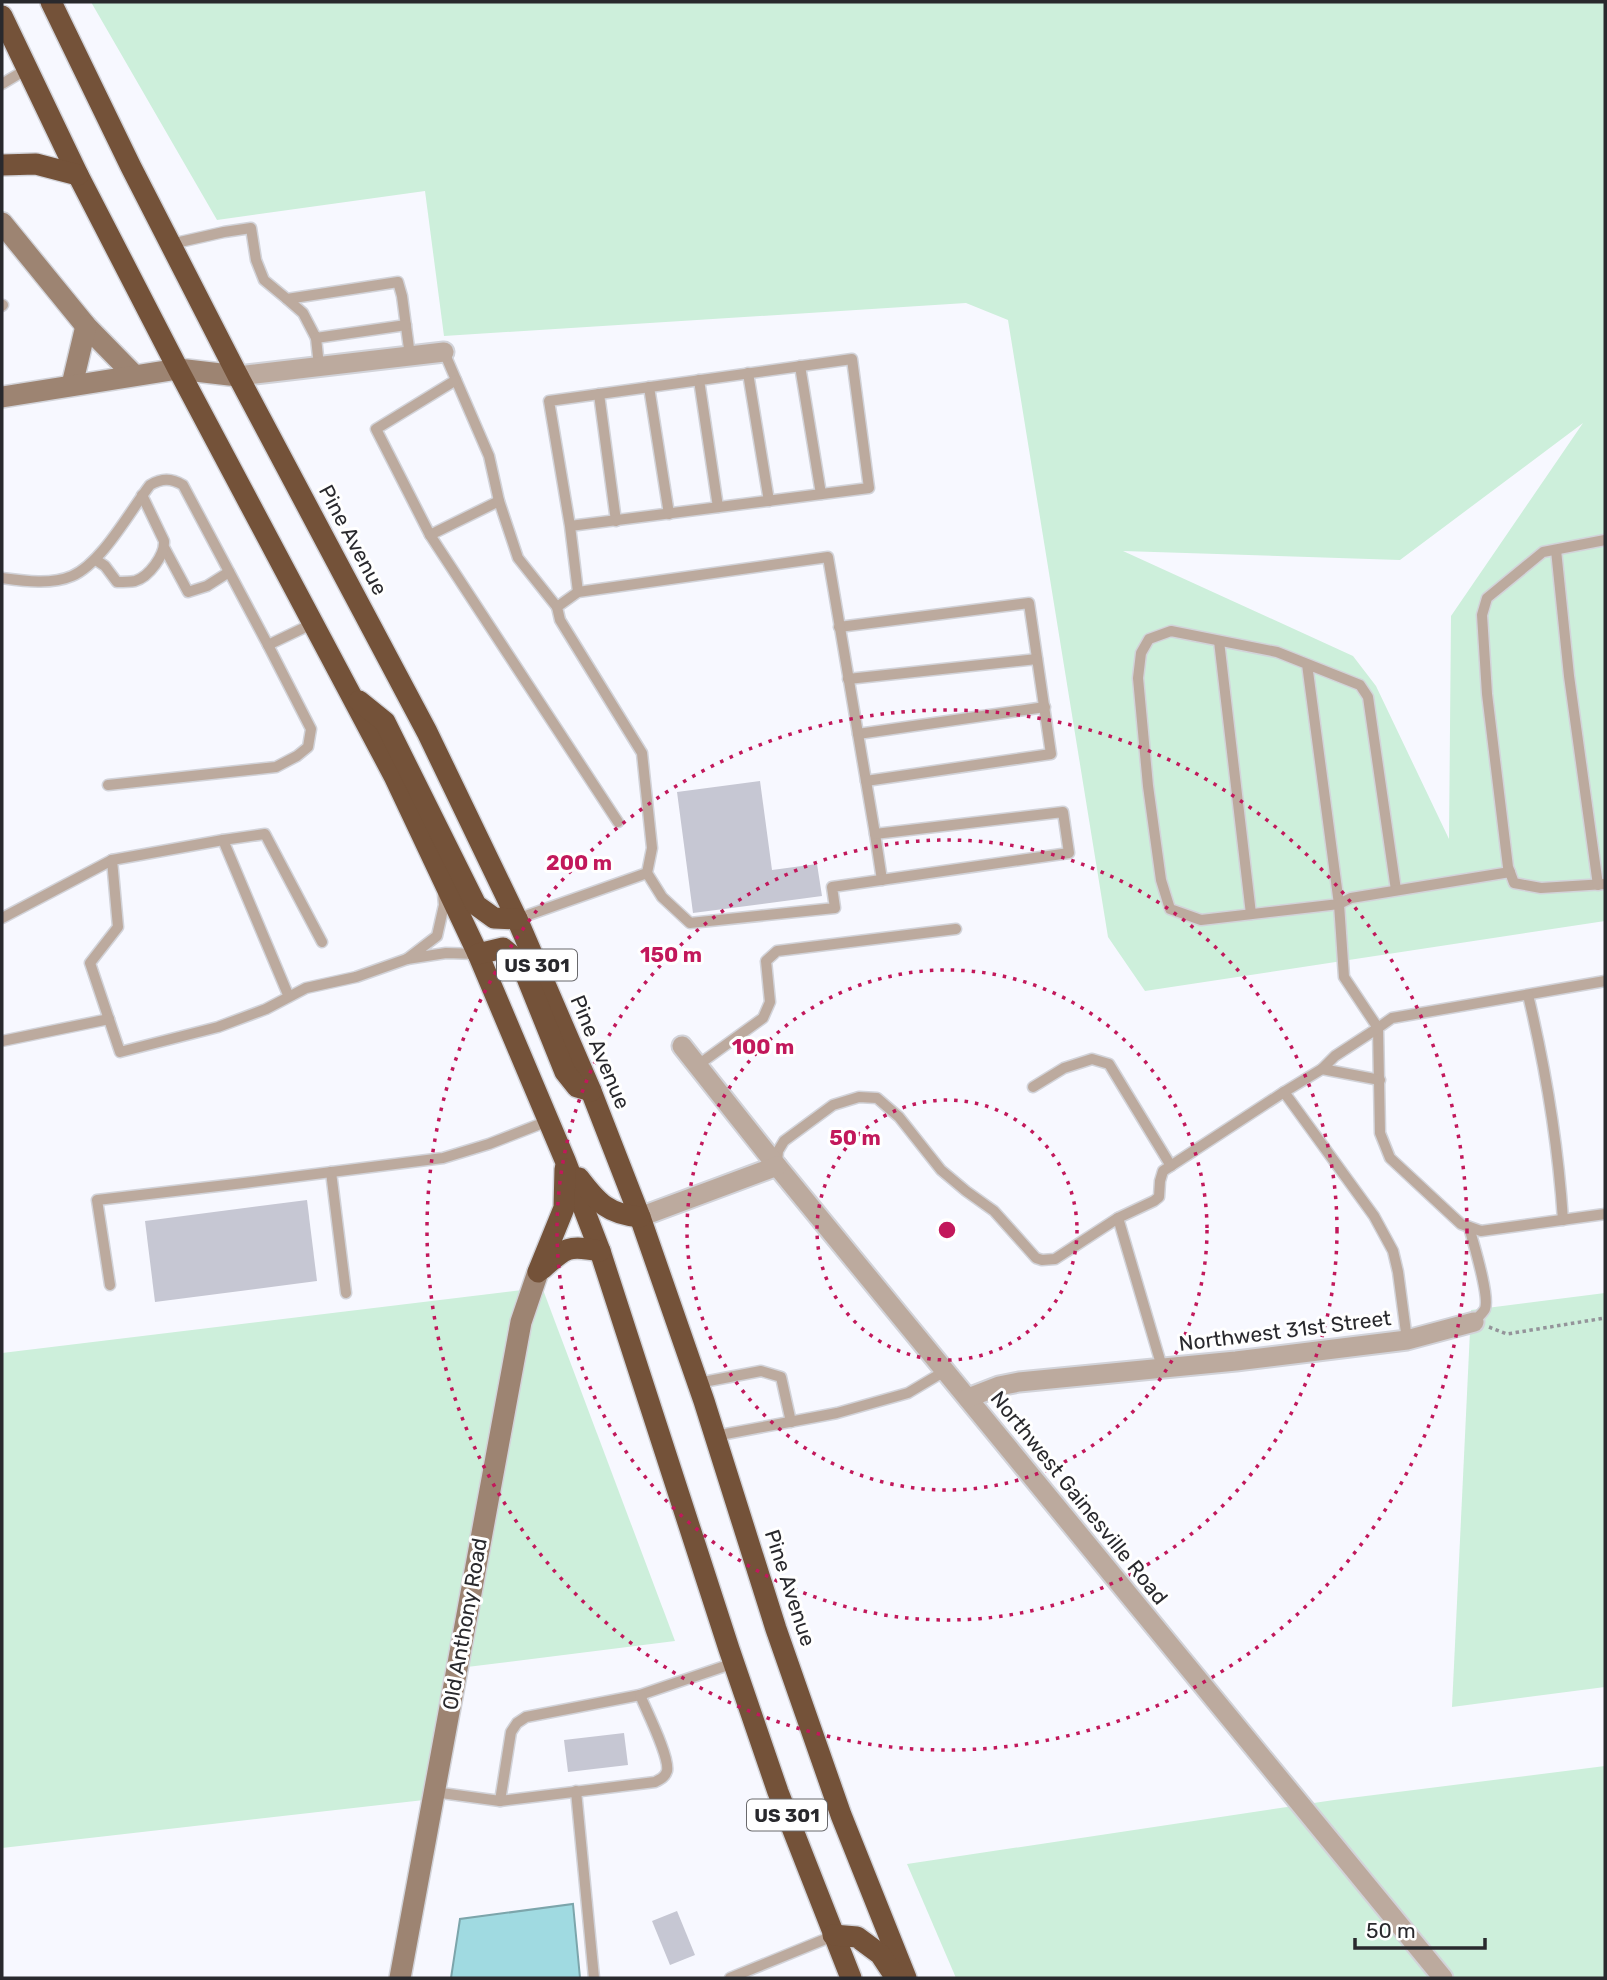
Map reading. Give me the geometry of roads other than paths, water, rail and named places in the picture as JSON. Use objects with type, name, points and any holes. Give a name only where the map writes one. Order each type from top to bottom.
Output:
[{"type":"highway","name":"Pine Avenue","points":[[51,2],[237,376],[427,732],[517,919],[591,1091],[640,1217],[698,1383],[776,1629],[841,1815],[906,1978]]},
{"type":"highway","name":"US 301","points":[[2,16],[78,175],[178,369],[394,776],[478,954],[549,1121],[600,1251],[778,1792],[851,1978]]},
{"type":"highway","points":[[2,165],[36,164],[78,175]]},
{"type":"highway","points":[[352,695],[385,722],[476,905],[494,918],[517,919]]},
{"type":"highway","points":[[478,954],[503,948],[521,963],[565,1072],[577,1087],[591,1091]]},
{"type":"highway","points":[[565,1160],[596,1199],[620,1215],[640,1217]]},
{"type":"highway","points":[[538,1272],[564,1208],[565,1160]]},
{"type":"highway","points":[[538,1272],[564,1250],[578,1247],[600,1251]]},
{"type":"highway","points":[[833,1935],[857,1937],[880,1954],[896,1978]]},
{"type":"street","points":[[2,223],[86,326],[134,375]]},
{"type":"street","points":[[72,385],[86,326]]},
{"type":"street","points":[[2,397],[178,369],[237,376],[444,352]]},
{"type":"street","name":"Northwest Gainesville Road","points":[[682,1046],[777,1166],[1443,1978]]},
{"type":"street","points":[[640,1217],[777,1166]]},
{"type":"street","name":"Old Anthony Road","points":[[400,1978],[522,1322],[538,1272]]},
{"type":"street","name":"Northwest 31st Street","points":[[968,1398],[999,1386],[1019,1382],[1236,1361],[1407,1340],[1474,1322]]},
{"type":"lane","points":[[2,84],[27,69]]},
{"type":"lane","points":[[170,244],[251,228],[256,260],[264,280],[303,313],[316,338],[319,366]]},
{"type":"lane","points":[[287,299],[398,282],[410,356]]},
{"type":"lane","points":[[316,338],[406,326]]},
{"type":"lane","points":[[444,352],[489,456],[499,501],[518,558],[556,607],[560,620],[642,753],[652,848],[647,873],[662,897],[690,923],[835,908],[832,887],[1069,853],[1063,812],[875,834]]},
{"type":"lane","points":[[570,526],[869,488],[852,359],[549,401],[578,592]]},
{"type":"lane","points":[[800,366],[821,494]]},
{"type":"lane","points":[[748,373],[769,500]]},
{"type":"lane","points":[[456,380],[376,429],[430,536],[618,822]]},
{"type":"lane","points":[[699,380],[718,507]]},
{"type":"lane","points":[[649,387],[669,514]]},
{"type":"lane","points":[[599,394],[616,520]]},
{"type":"lane","points":[[2,578],[51,581],[71,577],[96,560],[150,485],[160,480],[175,480],[183,485],[311,729],[307,747],[297,756],[276,767],[108,785]]},
{"type":"lane","points":[[142,495],[164,541],[165,549],[188,592],[207,586],[229,572]]},
{"type":"lane","points":[[430,536],[499,501]]},
{"type":"lane","points":[[1556,550],[1569,676],[1601,885],[1541,888],[1514,883],[1510,872],[1487,694],[1482,615],[1487,598],[1544,552],[1605,540]]},
{"type":"lane","points":[[96,560],[105,566],[117,582],[136,580],[150,570],[165,549]]},
{"type":"lane","points":[[556,607],[578,592],[828,557],[882,880]]},
{"type":"lane","points":[[839,627],[1029,603],[1051,754],[866,781]]},
{"type":"lane","points":[[268,645],[314,623]]},
{"type":"lane","points":[[1396,890],[1368,697],[1360,685],[1277,652],[1171,631],[1149,639],[1141,653],[1138,678],[1148,786],[1161,880],[1170,909],[1201,920],[1339,904],[1351,898],[1510,872]]},
{"type":"lane","points":[[1219,640],[1251,914]]},
{"type":"lane","points":[[848,679],[1037,659]]},
{"type":"lane","points":[[1307,664],[1339,904],[1344,977],[1378,1028],[1380,1133],[1390,1158],[1461,1224],[1481,1231],[1605,1214]]},
{"type":"lane","points":[[858,734],[1045,707]]},
{"type":"lane","points":[[2,918],[112,860],[223,839],[265,834],[322,942]]},
{"type":"lane","points":[[223,839],[289,997]]},
{"type":"lane","points":[[112,860],[118,927],[90,963],[120,1052],[218,1027],[266,1009],[306,988],[356,977],[407,959],[446,953],[478,954]]},
{"type":"lane","points":[[517,919],[647,873]]},
{"type":"lane","points":[[407,959],[437,936],[443,905],[443,879]]},
{"type":"lane","points":[[698,1065],[763,1018],[770,1002],[766,961],[777,951],[956,929]]},
{"type":"lane","points":[[777,1166],[780,1145],[833,1105],[848,1099],[868,1096],[877,1098],[899,1117],[941,1170],[994,1211],[1036,1258],[1055,1259],[1118,1218],[1159,1197],[1161,1175],[1171,1166],[1322,1069],[1335,1056],[1392,1018],[1605,981]]},
{"type":"lane","points":[[1528,995],[1552,1112],[1563,1220]]},
{"type":"lane","points":[[2,1041],[109,1019]]},
{"type":"lane","points":[[1033,1087],[1064,1068],[1092,1059],[1108,1064],[1171,1166]]},
{"type":"lane","points":[[1322,1069],[1380,1080]]},
{"type":"lane","points":[[1284,1092],[1374,1216],[1393,1251],[1407,1340]]},
{"type":"lane","points":[[110,1285],[97,1200],[443,1158],[549,1121]]},
{"type":"lane","points":[[331,1172],[346,1293]]},
{"type":"lane","points":[[1118,1218],[1161,1367]]},
{"type":"lane","points":[[1469,1227],[1486,1300],[1485,1308],[1474,1322]]},
{"type":"lane","points":[[698,1383],[761,1371],[781,1377],[791,1422]]},
{"type":"lane","points":[[715,1436],[837,1413],[908,1393],[945,1371]]},
{"type":"lane","points":[[500,1801],[511,1732],[517,1723],[526,1717],[640,1695],[734,1663]]},
{"type":"lane","points":[[434,1792],[500,1801],[663,1779],[667,1772],[665,1756],[640,1695]]},
{"type":"lane","points":[[576,1791],[594,1978]]},
{"type":"lane","points":[[730,1978],[833,1935]]},
{"type":"water","points":[[573,1904],[580,1978],[451,1978],[460,1919]]}]
